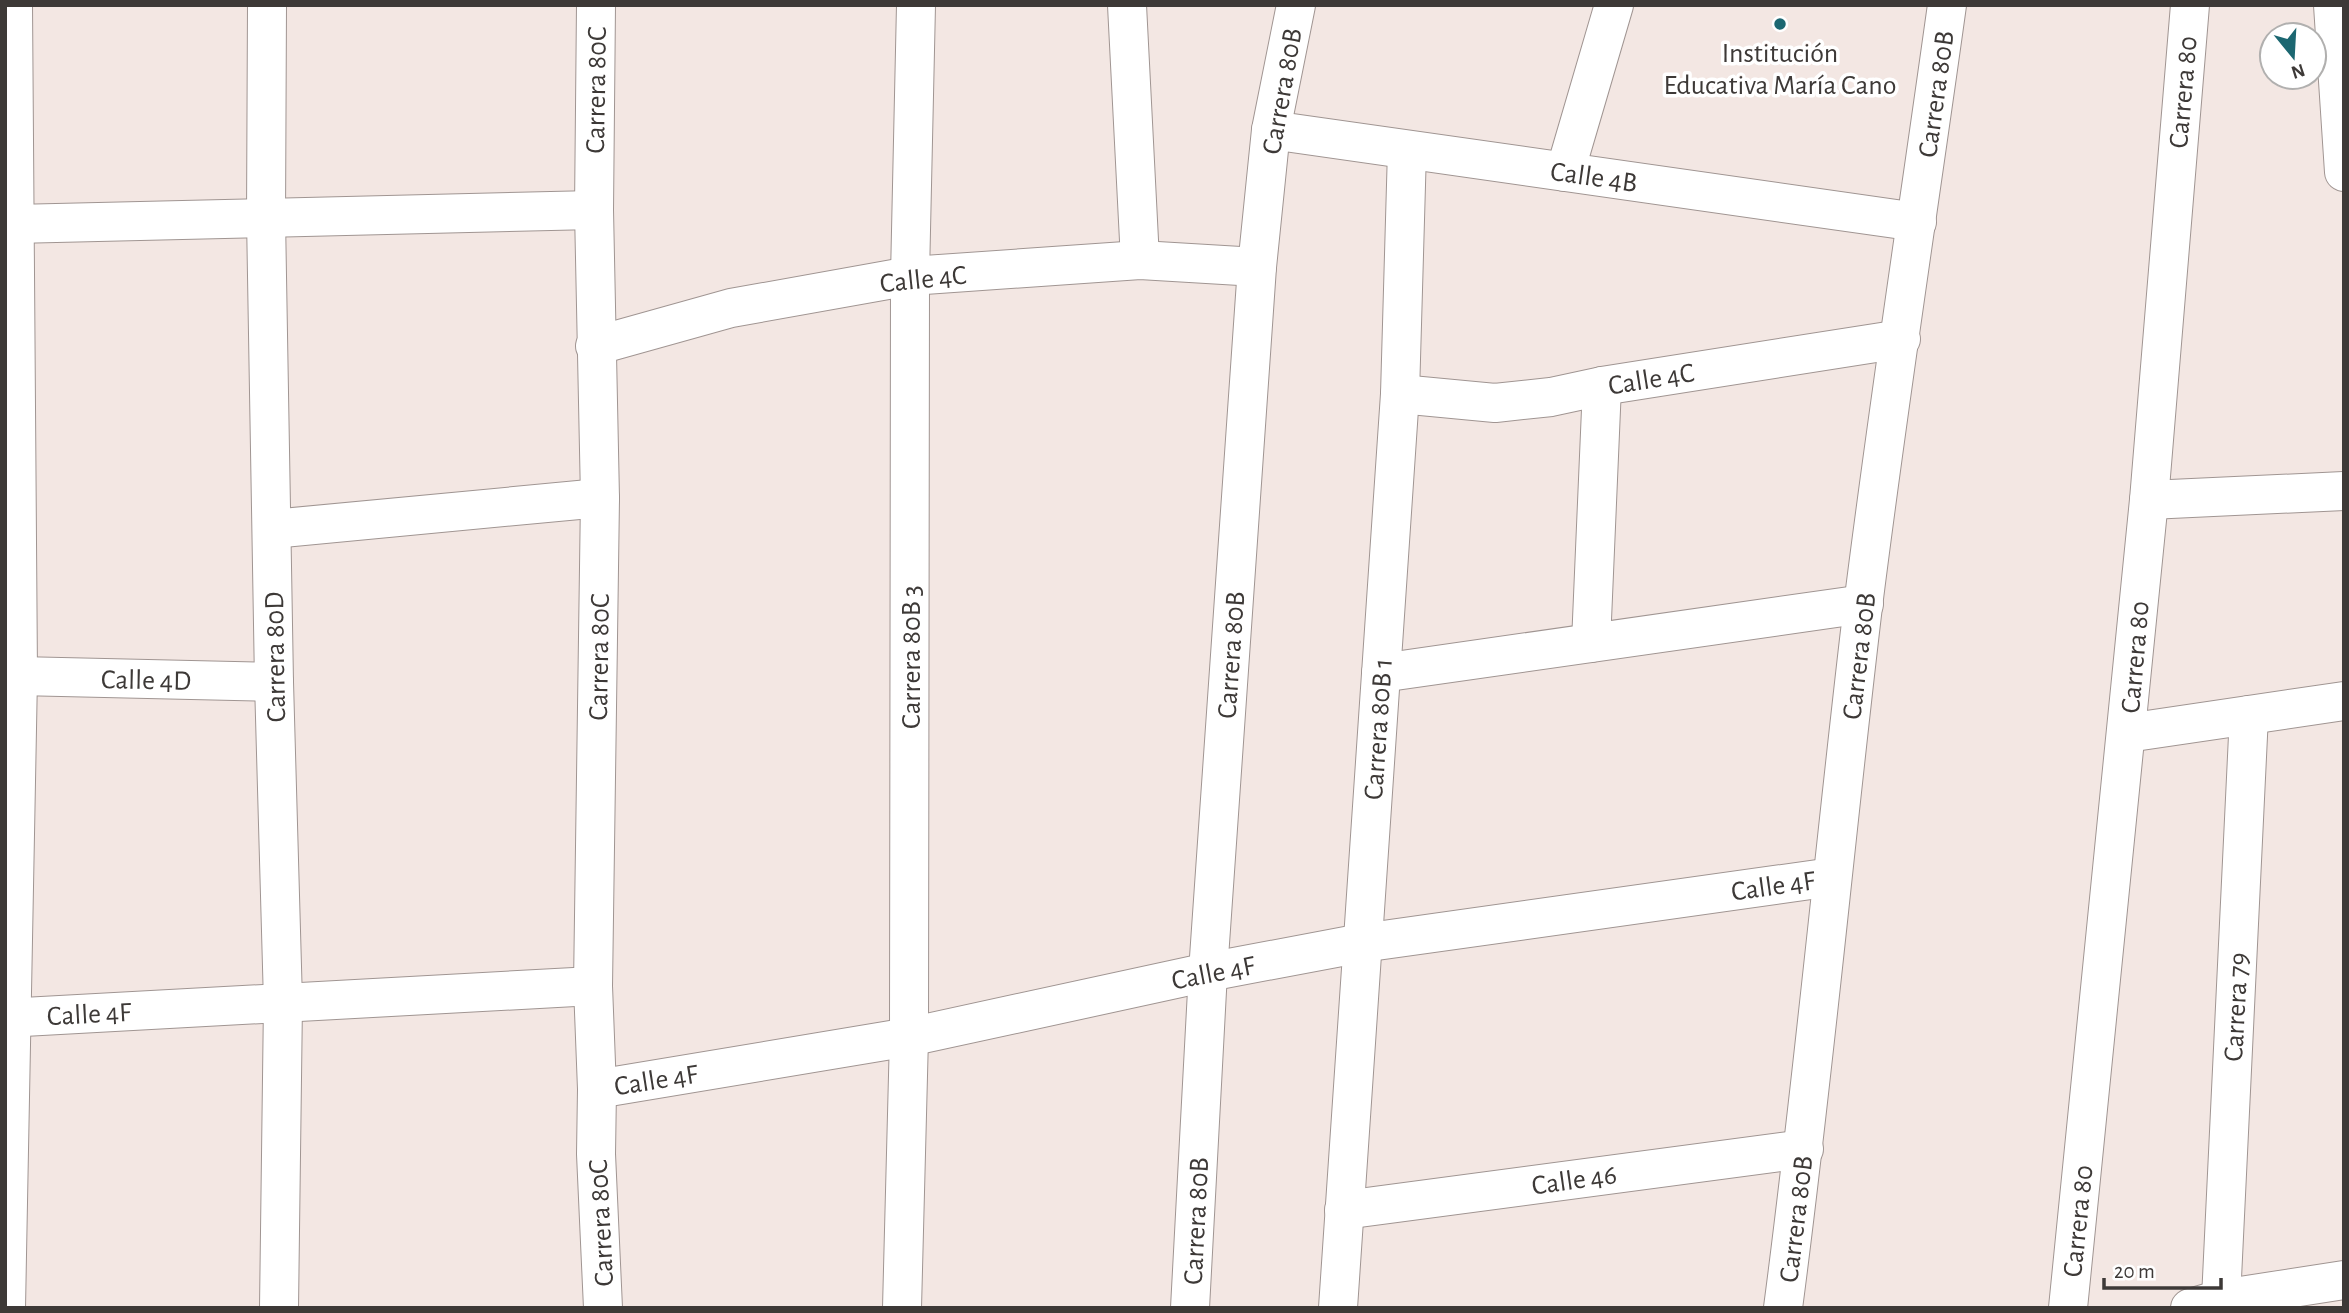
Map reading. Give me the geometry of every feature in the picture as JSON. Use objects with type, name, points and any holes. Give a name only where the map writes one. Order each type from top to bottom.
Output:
[{"type":"street","points":[[6,1308],[8,1018],[18,676],[10,430],[14,223],[13,5]]},
{"type":"street","name":"Carrera 80D","points":[[267,5],[265,218],[283,1002],[279,1308]]},
{"type":"street","name":"Carrera 80C","points":[[596,5],[595,346],[600,498],[593,986],[597,1089],[596,1154],[603,1308]]},
{"type":"street","name":"Carrera 80B 3","points":[[902,1308],[909,1037],[911,276],[916,5]]},
{"type":"street","points":[[1127,5],[1140,260]]},
{"type":"street","name":"Carrera 80B","points":[[1190,1308],[1208,972],[1257,267],[1271,130],[1296,5]]},
{"type":"street","points":[[1565,172],[1614,5]]},
{"type":"street","name":"Carrera 80B","points":[[1783,1308],[1804,1149],[1864,604],[1947,5]]},
{"type":"street","name":"Carrera 80","points":[[2068,1308],[2149,500],[2190,5]]},
{"type":"street","points":[[2333,5],[2344,172]]},
{"type":"street","name":"Calle 4B","points":[[1271,130],[1917,222]]},
{"type":"street","name":"Carrera 80B 1","points":[[1338,1308],[1400,394],[1407,150]]},
{"type":"street","points":[[14,223],[594,210]]},
{"type":"street","name":"Calle 4C","points":[[595,346],[732,308],[911,276],[1140,260],[1257,267]]},
{"type":"street","name":"Calle 4C","points":[[1400,394],[1495,403],[1551,397],[1602,386],[1901,339]]},
{"type":"street","points":[[1591,643],[1602,386]]},
{"type":"street","points":[[2149,500],[2344,491]]},
{"type":"street","points":[[272,529],[600,498]]},
{"type":"street","points":[[1381,673],[1864,604]]},
{"type":"street","name":"Calle 4D","points":[[18,676],[274,682]]},
{"type":"street","points":[[2127,733],[2344,701]]},
{"type":"street","name":"Carrera 79","points":[[2206,1303],[2249,715]]},
{"type":"street","name":"Calle 4F","points":[[597,1089],[909,1037],[1208,972],[1362,943],[1832,877]]},
{"type":"street","name":"Calle 4F","points":[[8,1018],[593,986]]},
{"type":"street","name":"Calle 46","points":[[1344,1210],[1804,1149]]},
{"type":"street","points":[[2206,1303],[2344,1280]]},
{"type":"place","name":"Institución Educativa María Cano","points":[[1780,24]]}]
